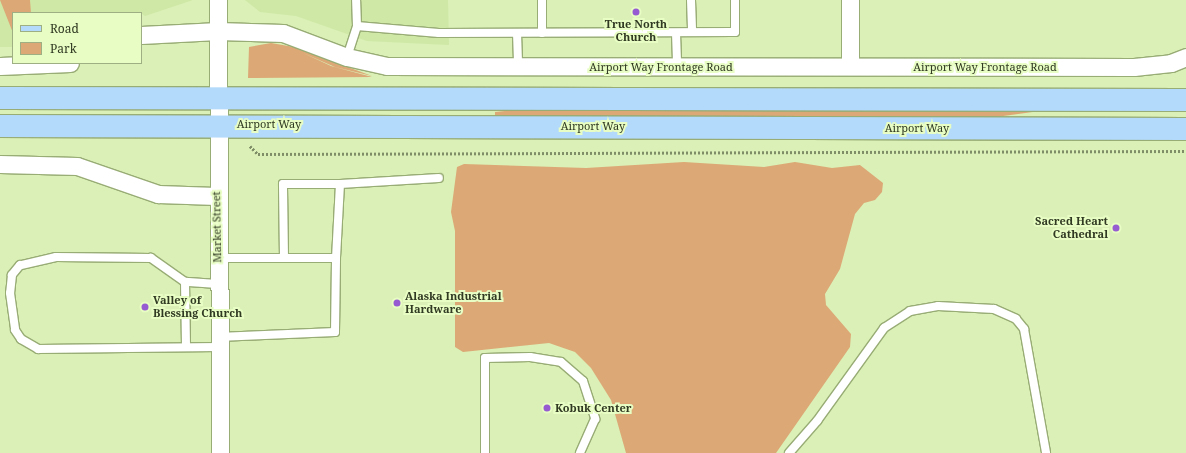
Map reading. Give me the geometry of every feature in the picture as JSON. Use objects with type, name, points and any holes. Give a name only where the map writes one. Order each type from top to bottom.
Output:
[{"type":"main road","points":[[0,98],[1186,100]]},
{"type":"main road","name":"Airport Way","points":[[0,126],[216,124],[1186,130]]},
{"type":"street","name":"Market Street","points":[[218,0],[216,196],[220,453]]},
{"type":"street","points":[[850,0],[850,66]]},
{"type":"street","name":"Airport Way Frontage Road","points":[[142,35],[218,31],[283,33],[347,57],[387,66],[1134,67],[1171,63],[1186,57]]},
{"type":"street","points":[[0,66],[47,64]]},
{"type":"street","points":[[0,164],[78,166],[158,194],[216,196]]},
{"type":"lane","points":[[347,57],[357,26],[356,0]]},
{"type":"lane","points":[[542,0],[542,33]]},
{"type":"lane","points":[[691,0],[692,32]]},
{"type":"lane","points":[[357,26],[439,33],[735,32],[735,0]]},
{"type":"lane","points":[[517,33],[518,66]]},
{"type":"lane","points":[[676,33],[677,67]]},
{"type":"lane","points":[[284,258],[283,184],[340,184],[439,178]]},
{"type":"lane","points":[[217,284],[185,282],[151,258],[56,257],[20,265],[12,275],[10,294],[15,330],[20,339],[38,349],[186,347],[218,342],[336,332],[336,258],[340,184]]},
{"type":"lane","points":[[217,258],[336,258]]},
{"type":"lane","points":[[185,282],[186,347]]},
{"type":"lane","points":[[789,453],[817,421],[884,328],[910,311],[938,306],[994,309],[1016,319],[1024,330],[1046,453]]},
{"type":"lane","points":[[485,453],[485,358],[530,357],[561,362],[583,381],[595,419],[580,453]]},
{"type":"path","points":[[250,146],[258,154],[1186,151]]},
{"type":"shaded area","points":[[0,0],[193,0],[145,16],[142,12],[12,12],[12,47],[0,47]]},
{"type":"shaded area","points":[[245,0],[448,0],[449,45],[367,41],[296,16],[260,12]]},
{"type":"green space","points":[[0,0],[30,0],[31,12],[12,12],[12,30]]},
{"type":"green space","points":[[271,43],[294,47],[372,76],[335,67],[303,53],[331,66],[372,77],[248,78],[249,47]]},
{"type":"green space","points":[[1040,108],[1040,111],[996,117],[495,117],[495,112],[526,109]]},
{"type":"green space","points":[[684,162],[764,167],[795,162],[832,168],[860,165],[883,183],[882,192],[875,200],[864,203],[855,214],[840,269],[825,294],[826,305],[851,334],[850,347],[776,453],[626,453],[611,400],[591,368],[575,352],[549,343],[463,352],[455,347],[455,231],[451,212],[457,167],[464,164],[586,168]]},
{"type":"place","name":"True North Church","points":[[636,12]]},
{"type":"place","name":"Sacred Heart Cathedral","points":[[1116,228]]},
{"type":"place","name":"Alaska Industrial Hardware","points":[[397,303]]},
{"type":"place","name":"Valley of Blessing Church","points":[[145,307]]},
{"type":"place","name":"Kobuk Center","points":[[547,408]]}]
